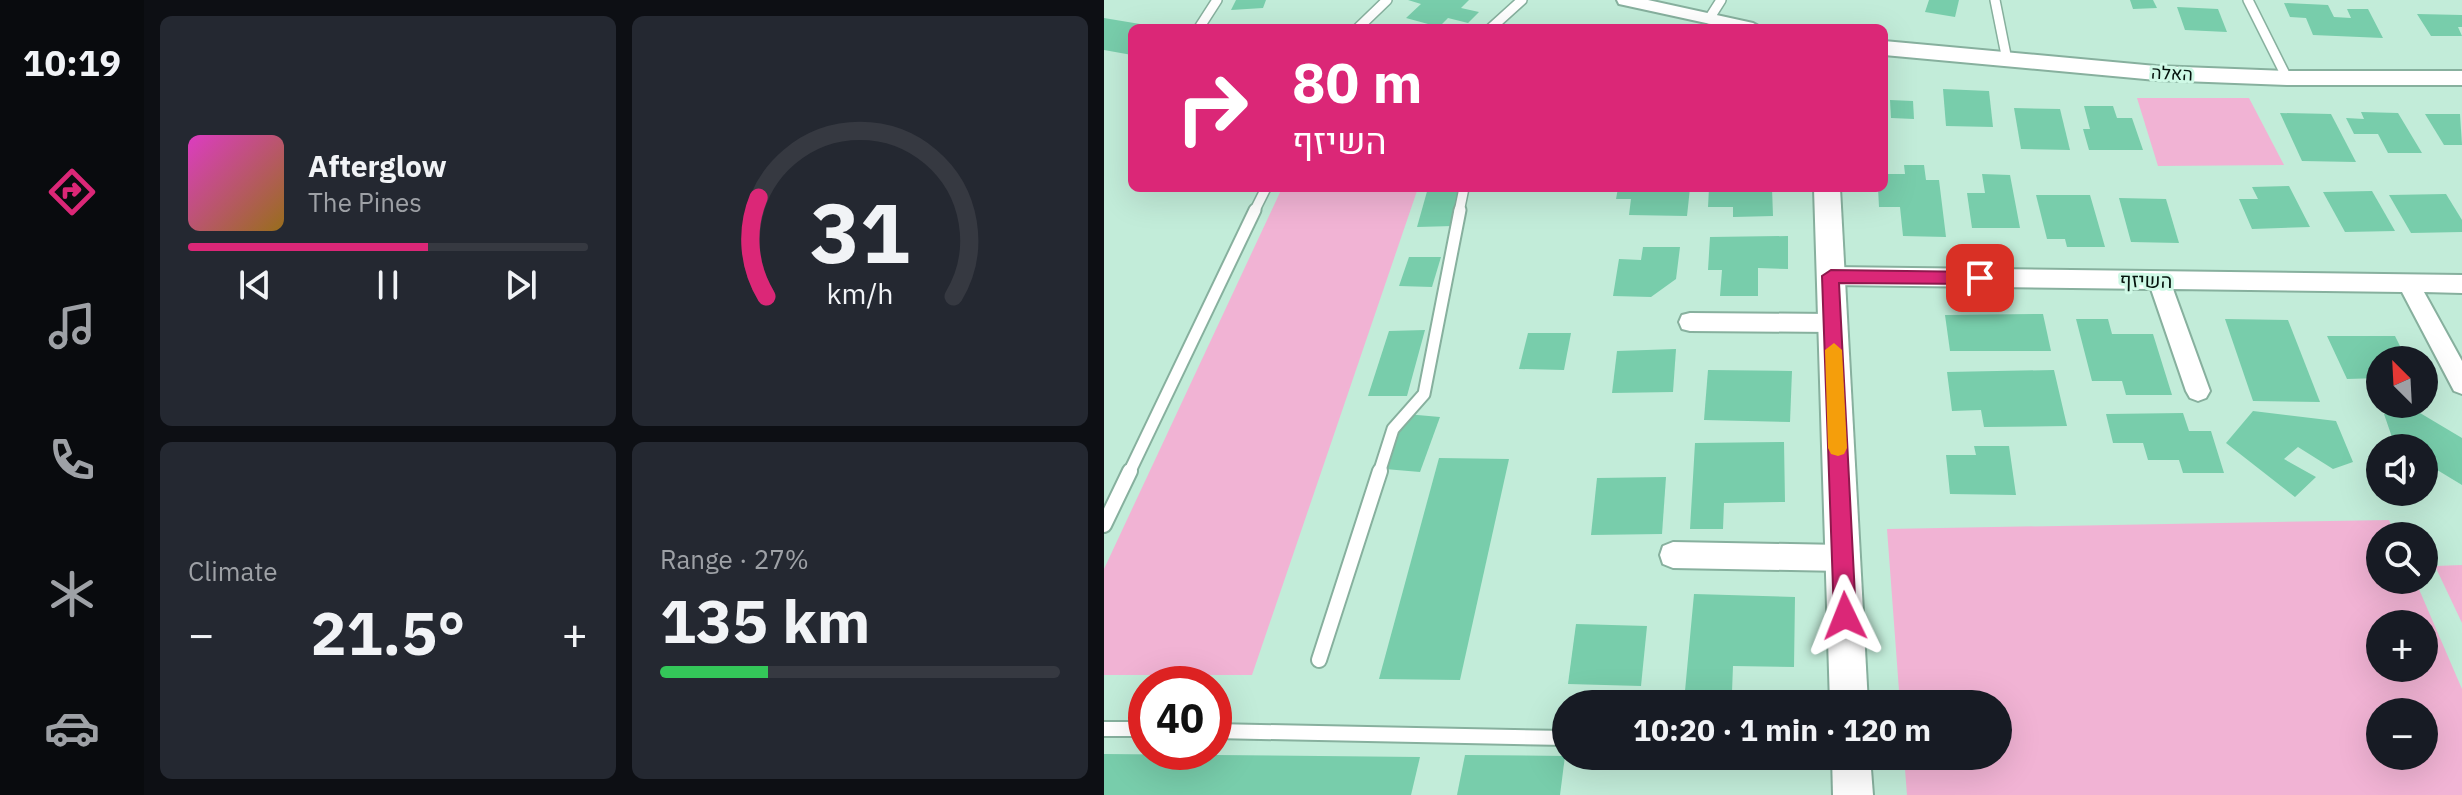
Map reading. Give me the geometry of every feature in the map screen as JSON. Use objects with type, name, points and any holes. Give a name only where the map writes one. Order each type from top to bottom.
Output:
[{"type":"street","points":[[1625,0],[1733,24]]},
{"type":"street","name":"האלה","points":[[1888,48],[2156,73],[2287,78],[2462,78]]},
{"type":"street","points":[[1827,192],[1848,690]]},
{"type":"street","name":"השיזף","points":[[1831,276],[2462,284]]},
{"type":"street","points":[[2159,280],[2198,391]]},
{"type":"street","points":[[2408,283],[2462,384]]},
{"type":"street","points":[[1690,322],[1832,323]]},
{"type":"street","points":[[1673,555],[1842,558]]},
{"type":"street","points":[[1850,770],[1853,795]]},
{"type":"lane","points":[[1202,24],[1217,0]]},
{"type":"lane","points":[[1362,24],[1387,0]]},
{"type":"lane","points":[[1495,24],[1522,0]]},
{"type":"lane","points":[[1709,19],[1721,0]]},
{"type":"lane","points":[[1995,0],[2007,60]]},
{"type":"lane","points":[[2248,0],[2287,78]]},
{"type":"lane","points":[[1104,525],[1264,192]]},
{"type":"lane","points":[[1319,660],[1393,429],[1424,394],[1463,192]]},
{"type":"lane","points":[[1104,729],[1128,729]]},
{"type":"lane","points":[[1232,731],[1552,738]]},
{"type":"shaded area","points":[[2137,98],[2249,98],[2284,165],[2158,166]]},
{"type":"shaded area","points":[[1280,192],[1417,192],[1252,675],[1232,675],[1232,666],[1128,666],[1128,675],[1104,675],[1104,569]]},
{"type":"shaded area","points":[[2389,520],[2366,522],[2366,594],[2421,594],[2428,610],[2366,610],[2366,682],[2438,682],[2438,633],[2462,689],[2462,795],[1907,795],[1905,770],[2012,770],[2012,690],[1899,690],[1887,529]]},
{"type":"shaded area","points":[[2462,565],[2462,623],[2438,572],[2438,566]]},
{"type":"building","points":[[1236,0],[1266,0],[1263,8],[1231,10]]},
{"type":"building","points":[[1408,0],[1469,0],[1461,8],[1479,12],[1468,23],[1448,18],[1442,24],[1428,24],[1406,18],[1421,4]]},
{"type":"building","points":[[1929,0],[1959,0],[1955,17],[1925,12]]},
{"type":"building","points":[[2130,0],[2153,0],[2157,8],[2133,9]]},
{"type":"building","points":[[2284,3],[2328,5],[2334,17],[2351,18],[2347,9],[2368,9],[2383,38],[2313,35],[2306,18],[2290,17]]},
{"type":"building","points":[[2177,7],[2218,9],[2227,32],[2185,30]]},
{"type":"building","points":[[2417,14],[2462,15],[2462,27],[2458,27],[2462,36],[2431,36]]},
{"type":"building","points":[[1104,18],[1140,24],[1128,24],[1128,54],[1104,50]]},
{"type":"building","points":[[1943,89],[1989,91],[1993,127],[1946,126]]},
{"type":"building","points":[[1890,100],[1913,101],[1914,119],[1891,118]]},
{"type":"building","points":[[2084,106],[2113,106],[2117,118],[2132,118],[2143,150],[2089,150],[2083,129],[2090,129]]},
{"type":"building","points":[[2014,108],[2060,109],[2070,150],[2021,149]]},
{"type":"building","points":[[2361,112],[2398,113],[2422,153],[2388,153],[2378,134],[2354,134],[2346,118],[2364,119]]},
{"type":"building","points":[[2280,113],[2331,114],[2356,162],[2302,161]]},
{"type":"building","points":[[2425,114],[2460,114],[2462,145],[2444,145]]},
{"type":"building","points":[[1904,165],[1924,165],[1926,180],[1939,180],[1946,237],[1903,236],[1900,207],[1879,207],[1878,192],[1888,192],[1888,174],[1905,174]]},
{"type":"building","points":[[1982,174],[2010,175],[2020,228],[1972,228],[1967,193],[1985,193]]},
{"type":"building","points":[[2289,186],[2310,227],[2252,229],[2239,199],[2258,199],[2252,187]]},
{"type":"building","points":[[2372,191],[2395,231],[2345,232],[2323,192]]},
{"type":"building","points":[[1427,192],[1462,192],[1453,226],[1417,227]]},
{"type":"building","points":[[1617,192],[1690,192],[1687,216],[1629,215],[1631,199],[1616,199]]},
{"type":"building","points":[[1709,192],[1772,192],[1773,216],[1733,217],[1733,207],[1708,207]]},
{"type":"building","points":[[2446,194],[2462,220],[2462,232],[2411,233],[2389,195]]},
{"type":"building","points":[[2036,195],[2090,195],[2105,247],[2067,247],[2065,239],[2047,239]]},
{"type":"building","points":[[2119,198],[2166,199],[2179,243],[2131,242]]},
{"type":"building","points":[[1788,236],[1788,269],[1758,268],[1758,296],[1720,296],[1722,270],[1708,270],[1710,237]]},
{"type":"building","points":[[1643,247],[1680,247],[1676,279],[1651,297],[1613,296],[1619,259],[1641,260]]},
{"type":"building","points":[[1409,257],[1441,257],[1432,287],[1399,286]]},
{"type":"building","points":[[2043,314],[2051,351],[1950,351],[1945,315]]},
{"type":"building","points":[[2076,319],[2108,319],[2112,334],[2153,334],[2172,395],[2126,395],[2122,381],[2092,381]]},
{"type":"building","points":[[2225,319],[2288,320],[2320,402],[2253,401]]},
{"type":"building","points":[[1425,330],[1407,396],[1368,396],[1389,331]]},
{"type":"building","points":[[1528,333],[1571,333],[1564,370],[1519,369]]},
{"type":"building","points":[[2327,336],[2395,336],[2400,346],[2366,346],[2366,378],[2347,379]]},
{"type":"building","points":[[1676,349],[1673,392],[1612,393],[1617,351]]},
{"type":"building","points":[[1708,370],[1792,371],[1790,422],[1704,420]]},
{"type":"building","points":[[2054,370],[2067,426],[1984,427],[1981,410],[1952,411],[1947,372]]},
{"type":"building","points":[[2253,411],[2336,421],[2353,462],[2333,469],[2298,447],[2284,459],[2316,477],[2295,497],[2226,443]]},
{"type":"building","points":[[2183,413],[2189,431],[2211,431],[2224,473],[2183,473],[2179,460],[2148,460],[2143,443],[2113,443],[2106,414]]},
{"type":"building","points":[[1406,414],[1440,417],[1420,472],[1385,469]]},
{"type":"building","points":[[2385,418],[2428,418],[2462,438],[2462,485],[2438,470],[2438,434],[2391,434]]},
{"type":"building","points":[[1784,442],[1785,502],[1724,503],[1723,529],[1690,529],[1695,443]]},
{"type":"building","points":[[1974,446],[2009,446],[2016,495],[1950,494],[1946,455],[1976,455]]},
{"type":"building","points":[[1439,458],[1509,459],[1460,680],[1379,679]]},
{"type":"building","points":[[1666,477],[1662,534],[1591,535],[1597,478]]},
{"type":"building","points":[[1694,594],[1795,597],[1794,667],[1733,666],[1732,690],[1685,690]]},
{"type":"building","points":[[1576,624],[1647,626],[1641,686],[1568,684]]},
{"type":"building","points":[[1104,754],[1128,754],[1128,770],[1232,770],[1232,755],[1420,757],[1411,795],[1104,795]]},
{"type":"building","points":[[1465,755],[1552,756],[1552,770],[1563,770],[1560,795],[1457,795]]},
{"type":"slow traffic","points":[[1834,350],[1838,448]]},
{"type":"route","points":[[1845,616],[1831,276],[1980,278]]}]
